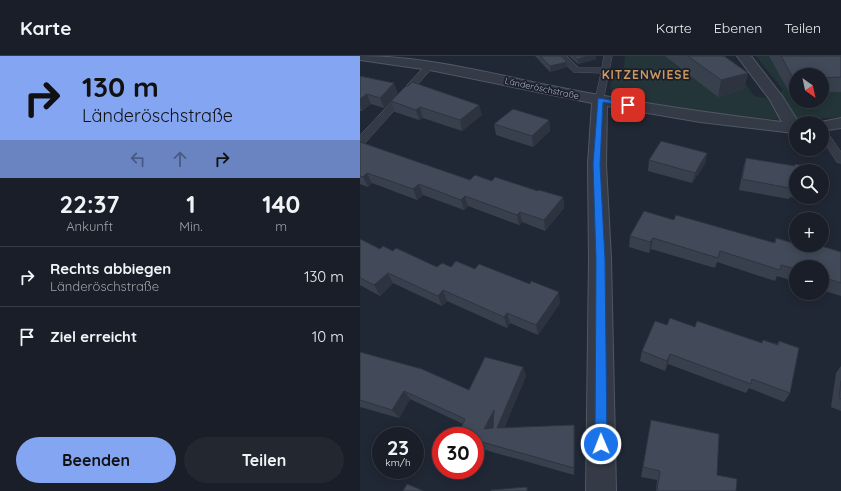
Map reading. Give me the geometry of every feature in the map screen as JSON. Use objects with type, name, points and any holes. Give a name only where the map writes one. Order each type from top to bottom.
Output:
[{"type":"street","name":"Länderöschstraße","points":[[360,56],[430,66],[600,100],[700,117],[789,127]]},
{"type":"street","points":[[744,56],[789,119]]},
{"type":"street","points":[[600,100],[597,164],[600,259],[601,491]]},
{"type":"street","points":[[829,125],[841,123]]},
{"type":"lane","points":[[562,56],[577,70],[605,71]]},
{"type":"lane","points":[[600,100],[608,56]]},
{"type":"lane","points":[[360,142],[430,66]]},
{"type":"lane","points":[[829,142],[841,160]]},
{"type":"shaded area","points":[[625,56],[726,56],[754,96],[769,99],[782,120],[739,116],[640,102],[623,98],[610,89],[612,77],[623,77]]},
{"type":"shaded area","points":[[756,56],[841,56],[829,68],[789,68],[789,108],[829,108],[829,92],[841,92],[841,117],[793,116],[778,95],[783,90]]},
{"type":"building","points":[[540,56],[561,56],[567,62],[550,66]]},
{"type":"building","points":[[574,56],[589,56],[577,59]]},
{"type":"building","points":[[688,56],[724,56],[748,73],[721,80]]},
{"type":"building","points":[[781,56],[841,56],[841,77],[829,78],[829,68],[789,68],[789,71]]},
{"type":"building","points":[[360,76],[394,83],[380,98],[367,94],[360,99]]},
{"type":"building","points":[[412,82],[479,105],[460,120],[420,107],[416,110],[391,101]]},
{"type":"building","points":[[513,109],[549,120],[532,136],[494,124]]},
{"type":"building","points":[[661,141],[707,153],[695,173],[649,160]]},
{"type":"building","points":[[360,142],[470,180],[475,175],[492,181],[495,177],[538,191],[539,190],[563,197],[544,220],[520,212],[517,215],[465,196],[461,200],[419,184],[413,189],[367,173],[363,177],[360,176]]},
{"type":"building","points":[[746,158],[789,165],[789,188],[742,179]]},
{"type":"building","points":[[644,211],[674,220],[676,215],[775,243],[776,238],[789,242],[789,252],[829,252],[829,248],[841,252],[841,283],[829,279],[829,260],[789,260],[789,267],[781,265],[780,270],[720,251],[718,258],[653,238],[650,242],[630,236]]},
{"type":"building","points":[[360,239],[380,249],[383,246],[393,251],[396,248],[437,267],[442,263],[451,267],[456,261],[475,269],[479,264],[530,284],[531,281],[559,292],[536,325],[507,313],[504,317],[443,290],[438,296],[388,273],[374,285],[360,278]]},
{"type":"building","points":[[670,318],[695,327],[697,321],[762,343],[763,340],[778,345],[779,341],[799,348],[790,393],[752,379],[751,384],[670,354],[667,361],[642,351],[655,321],[667,325]]},
{"type":"building","points":[[360,352],[422,369],[469,390],[485,357],[523,367],[497,428],[574,425],[574,468],[484,443],[484,429],[484,427],[461,427],[465,419],[404,391],[392,410],[360,400]],"holes":[[[494,410],[493,428],[484,429]]]},
{"type":"building","points":[[841,381],[841,399],[839,398]]},
{"type":"building","points":[[651,420],[719,434],[717,475],[737,479],[736,491],[657,491],[660,471],[643,467]]},
{"type":"building","points":[[407,484],[424,491],[403,491]]},
{"type":"building","points":[[527,487],[527,491],[491,491],[491,490]]},
{"type":"district","name":"KITZENWIESE","points":[[646,74]]},
{"type":"route","points":[[601,444],[600,259],[597,164],[600,100],[628,105]]}]
